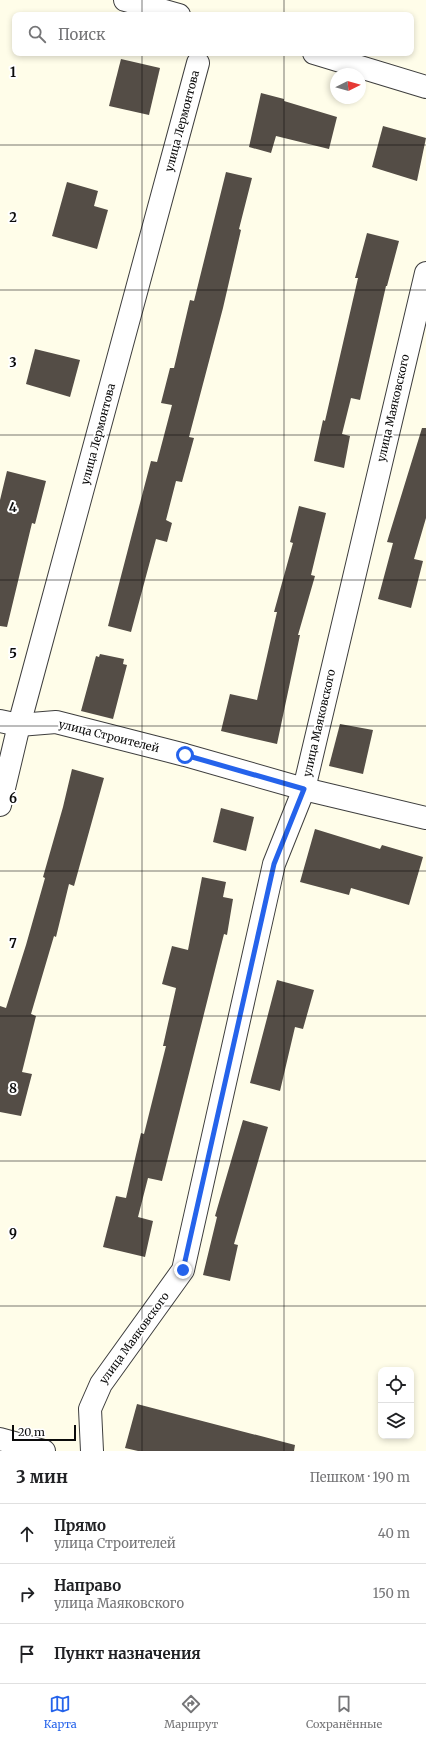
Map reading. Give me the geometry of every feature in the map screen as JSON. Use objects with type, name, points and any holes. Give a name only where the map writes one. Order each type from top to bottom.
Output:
[{"type":"street","points":[[125,0],[168,12]]},
{"type":"street","points":[[324,56],[426,87]]},
{"type":"street","name":"улица Лермонтова","points":[[0,805],[9,723],[198,63]]},
{"type":"street","name":"улица Маяковского","points":[[92,1451],[90,1409],[100,1384],[183,1270],[274,864],[304,789],[426,273]]},
{"type":"street","name":"улица Строителей","points":[[9,723],[56,722],[185,755],[304,789],[426,818]]},
{"type":"street","points":[[0,1439],[44,1451]]},
{"type":"building","points":[[121,59],[160,68],[149,115],[109,106]]},
{"type":"building","points":[[261,93],[284,99],[284,101],[337,117],[329,149],[276,136],[271,153],[249,147]]},
{"type":"building","points":[[383,126],[426,138],[417,181],[372,167]]},
{"type":"building","points":[[226,172],[252,178],[239,229],[241,230],[223,308],[189,437],[194,438],[182,482],[176,481],[166,520],[172,523],[167,542],[156,539],[131,632],[108,626],[151,461],[157,462],[172,405],[161,403],[170,368],[174,368],[190,300],[194,301]]},
{"type":"building","points":[[67,182],[98,191],[94,206],[108,210],[97,249],[52,236]]},
{"type":"building","points":[[367,233],[399,241],[386,286],[360,400],[351,398],[342,434],[350,436],[344,468],[314,461],[323,420],[325,421],[358,278],[355,278]]},
{"type":"building","points":[[35,349],[80,360],[70,397],[26,384]]},
{"type":"building","points":[[422,428],[426,428],[426,518],[414,559],[423,561],[411,608],[378,599],[393,543],[387,542]]},
{"type":"building","points":[[7,471],[46,481],[35,524],[32,523],[7,627],[0,626],[0,500]]},
{"type":"building","points":[[299,506],[326,513],[311,575],[315,576],[298,635],[300,635],[277,744],[221,731],[230,694],[257,700],[277,612],[274,612],[293,543],[290,542]]},
{"type":"building","points":[[100,654],[124,659],[123,664],[127,665],[113,719],[81,711],[96,656],[99,657]]},
{"type":"building","points":[[340,724],[373,730],[363,774],[329,766]]},
{"type":"building","points":[[72,769],[104,778],[74,886],[69,884],[56,937],[54,936],[31,1014],[36,1016],[22,1072],[32,1074],[21,1116],[0,1112],[0,1006],[6,1008],[26,945],[45,878],[43,877]]},
{"type":"building","points":[[221,808],[254,817],[246,851],[213,842]]},
{"type":"building","points":[[315,829],[380,849],[382,845],[423,857],[409,905],[351,888],[349,895],[300,882]]},
{"type":"building","points":[[202,877],[226,882],[223,897],[233,899],[227,935],[224,934],[162,1181],[148,1178],[138,1217],[153,1221],[145,1257],[103,1247],[116,1196],[126,1198],[141,1133],[144,1134],[166,1046],[163,1046],[176,988],[162,984],[172,946],[188,950]]},
{"type":"building","points":[[277,980],[314,990],[303,1029],[295,1027],[280,1091],[250,1083]]},
{"type":"building","points":[[243,1120],[268,1127],[234,1244],[238,1245],[230,1281],[203,1275],[217,1217],[215,1216]]},
{"type":"building","points":[[137,1404],[295,1445],[294,1451],[138,1451],[125,1448]]},
{"type":"route","points":[[183,1270],[274,864],[304,789],[185,755]]}]
